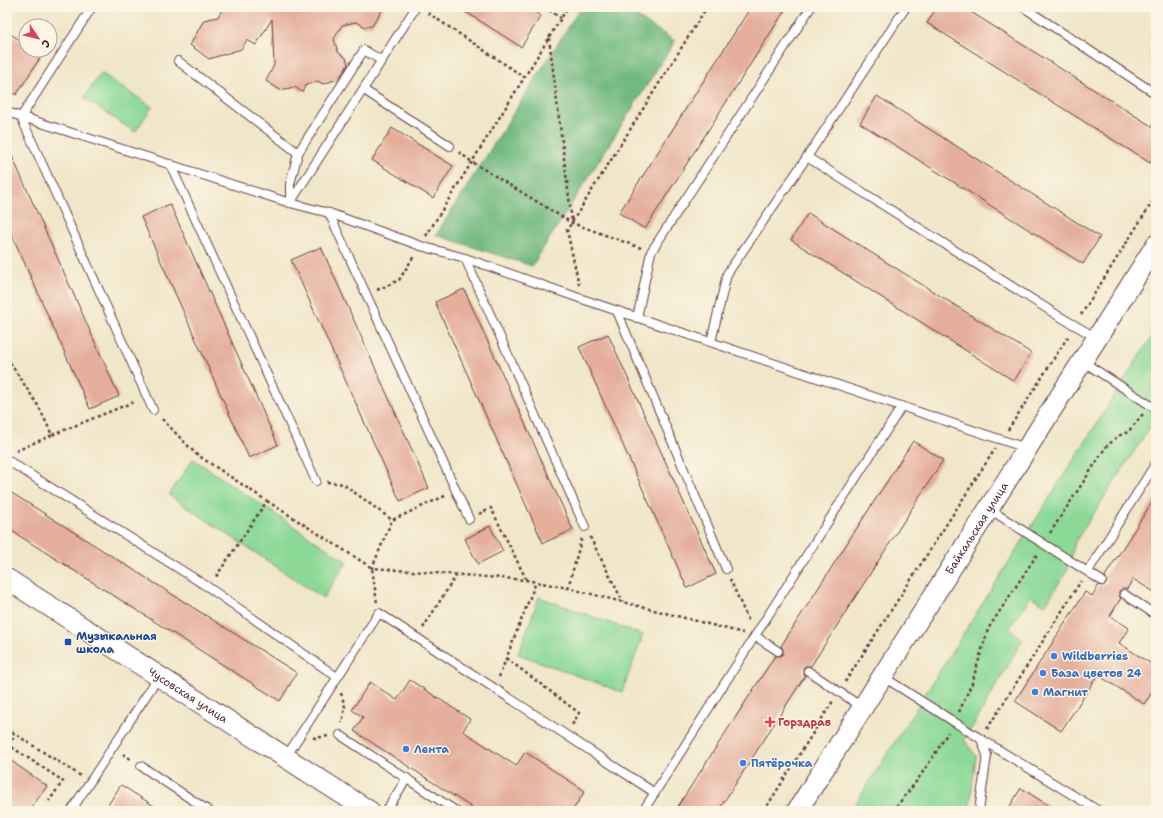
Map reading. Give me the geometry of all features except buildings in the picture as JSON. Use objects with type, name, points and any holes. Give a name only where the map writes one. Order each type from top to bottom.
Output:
[{"type":"street","name":"Байкальская улица","points":[[797,811],[1156,245]]},
{"type":"street","name":"Чусовская улица","points":[[10,583],[159,676],[368,811]]},
{"type":"lane","points":[[21,117],[92,7]]},
{"type":"lane","points":[[290,203],[416,7]]},
{"type":"lane","points":[[637,318],[651,252],[811,7]]},
{"type":"lane","points":[[712,342],[727,274],[807,157],[906,7]]},
{"type":"lane","points":[[1023,7],[1156,94]]},
{"type":"lane","points":[[290,203],[290,184],[298,153],[364,50],[382,61]]},
{"type":"lane","points":[[178,61],[298,153]]},
{"type":"lane","points":[[364,90],[450,146]]},
{"type":"lane","points":[[7,112],[290,203],[329,213],[421,246],[465,258],[637,318],[1027,448]]},
{"type":"lane","points":[[21,117],[153,410]]},
{"type":"lane","points":[[807,157],[1075,326],[1097,338]]},
{"type":"lane","points":[[170,164],[316,481]]},
{"type":"lane","points":[[329,213],[469,518]]},
{"type":"lane","points":[[465,258],[585,527]]},
{"type":"lane","points":[[617,311],[726,569]]},
{"type":"lane","points":[[1082,361],[1153,407]]},
{"type":"lane","points":[[643,811],[902,406]]},
{"type":"lane","points":[[7,460],[208,587],[337,677]]},
{"type":"lane","points":[[1088,571],[1156,463]]},
{"type":"lane","points":[[989,508],[1102,581]]},
{"type":"lane","points":[[1124,594],[1156,615]]},
{"type":"lane","points":[[286,757],[379,613],[655,793]]},
{"type":"lane","points":[[755,636],[778,651]]},
{"type":"lane","points":[[808,671],[863,707]]},
{"type":"lane","points":[[71,811],[159,676]]},
{"type":"lane","points":[[882,676],[1099,811]]},
{"type":"lane","points":[[340,735],[456,811]]},
{"type":"lane","points":[[979,811],[988,755],[981,739]]},
{"type":"lane","points":[[140,766],[209,811]]},
{"type":"lane","points":[[386,811],[407,778]]},
{"type":"path","points":[[544,7],[561,18]]},
{"type":"path","points":[[367,294],[399,280],[568,7]]},
{"type":"path","points":[[582,299],[567,230],[707,7]]},
{"type":"path","points":[[428,13],[524,77]]},
{"type":"path","points":[[548,38],[572,223]]},
{"type":"path","points":[[450,146],[472,162],[572,223],[651,252]]},
{"type":"path","points":[[764,811],[839,691],[1075,326],[1156,196]]},
{"type":"path","points":[[7,358],[39,407],[52,435]]},
{"type":"path","points":[[14,452],[147,396]]},
{"type":"path","points":[[892,811],[923,772],[955,722],[972,682],[988,629],[1106,447],[1118,436],[1128,432],[1153,407]]},
{"type":"path","points":[[153,410],[196,454],[372,568],[526,580],[568,588],[755,636]]},
{"type":"path","points":[[316,481],[343,484],[392,520]]},
{"type":"path","points":[[379,613],[372,568],[392,520],[456,491]]},
{"type":"path","points":[[208,587],[267,501]]},
{"type":"path","points":[[469,518],[491,508],[526,580]]},
{"type":"path","points":[[568,588],[585,527]]},
{"type":"path","points":[[585,527],[623,602]]},
{"type":"path","points":[[726,569],[755,636]]},
{"type":"path","points":[[981,739],[1088,571]]},
{"type":"path","points":[[416,638],[457,574]]},
{"type":"path","points":[[501,673],[536,582]]},
{"type":"path","points":[[506,658],[579,713]]},
{"type":"path","points":[[297,739],[340,735],[345,707],[337,677]]},
{"type":"path","points":[[7,729],[90,782]]},
{"type":"path","points":[[15,735],[8,744],[63,781],[50,801]]},
{"type":"path","points":[[113,747],[140,766]]},
{"type":"green space","points":[[581,7],[621,7],[675,41],[532,266],[436,235]]},
{"type":"green space","points":[[101,73],[152,107],[135,132],[84,98]]},
{"type":"green space","points":[[1156,330],[1156,418],[1075,542],[1068,569],[1045,605],[1031,596],[1009,629],[1023,639],[964,740],[976,756],[969,811],[851,811]]},
{"type":"green space","points":[[193,459],[347,562],[323,598],[169,495]]},
{"type":"green space","points":[[539,597],[643,635],[622,692],[518,654]]},
{"type":"place","name":"Музыкальная школа","points":[[68,642]]},
{"type":"place","name":"Wildberries","points":[[1054,656]]},
{"type":"place","name":"База цветов 24","points":[[1043,673]]},
{"type":"place","name":"Магнит","points":[[1035,692]]},
{"type":"place","name":"Горздрав","points":[[770,722]]},
{"type":"place","name":"Лента","points":[[406,749]]},
{"type":"place","name":"Пятёрочка","points":[[743,763]]}]
